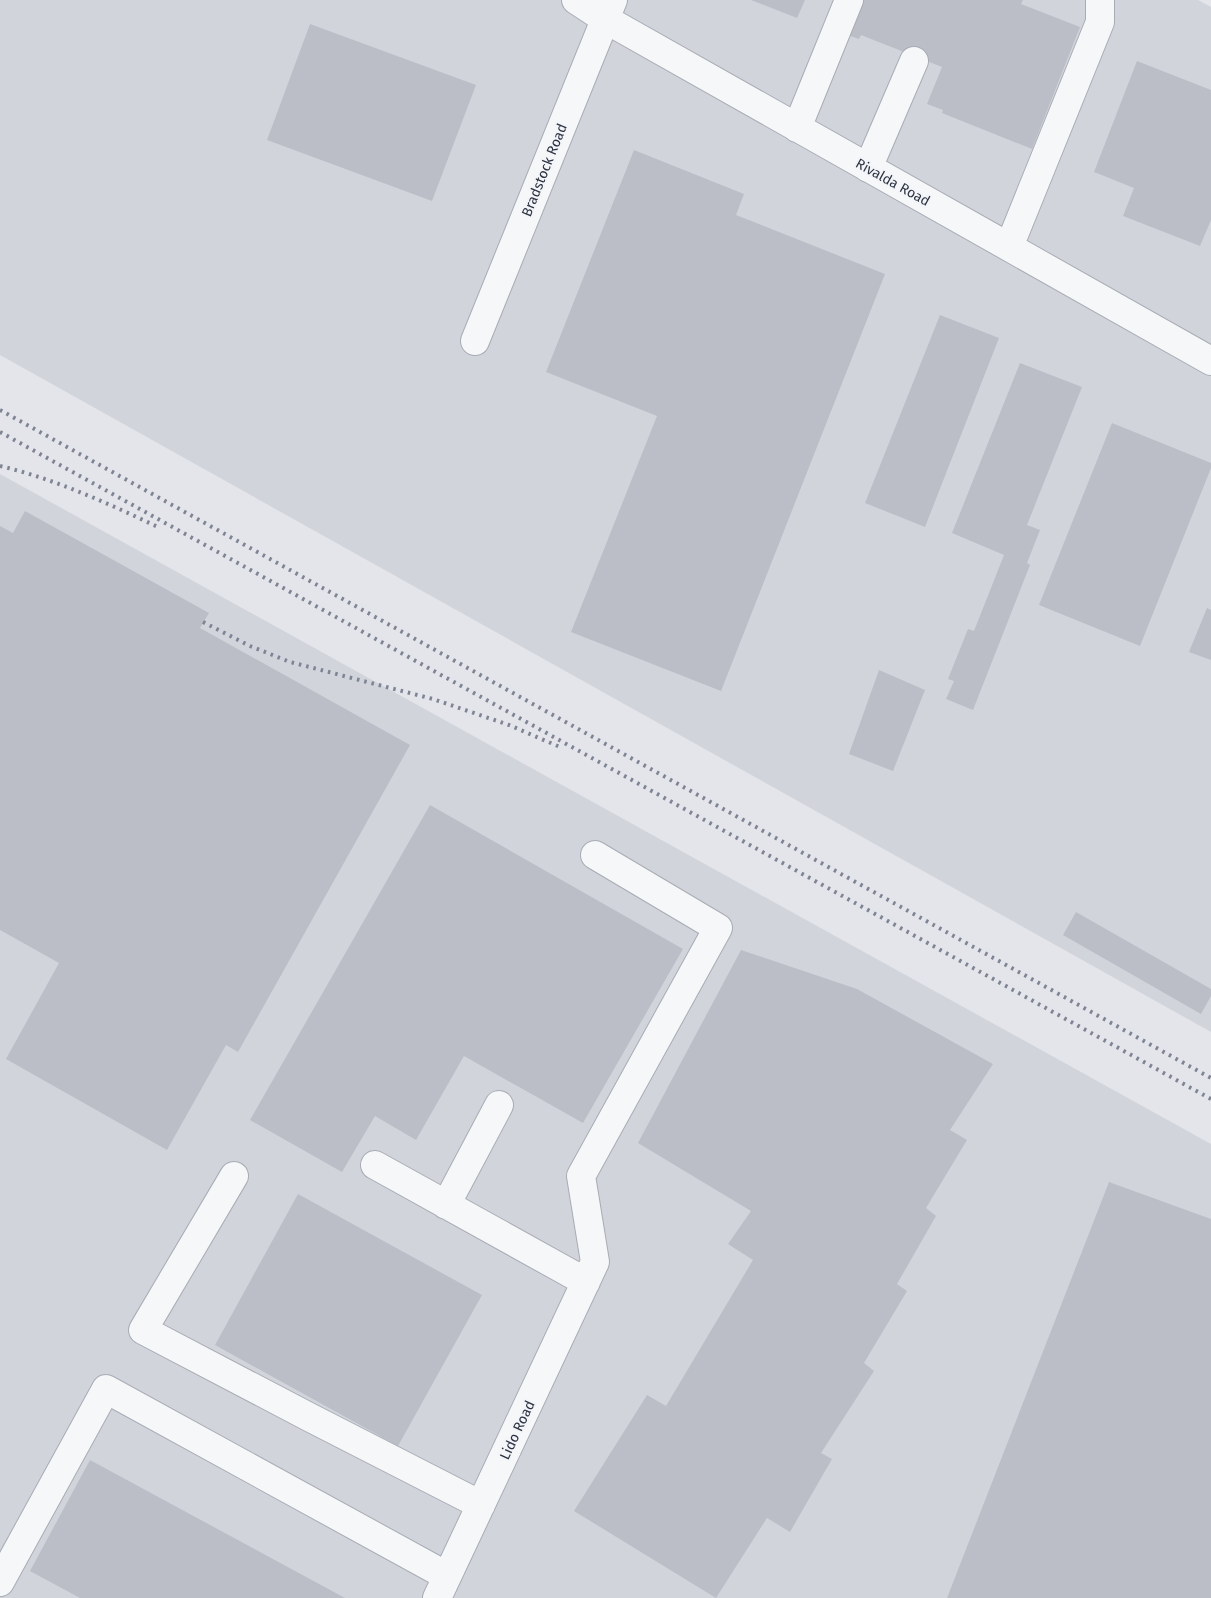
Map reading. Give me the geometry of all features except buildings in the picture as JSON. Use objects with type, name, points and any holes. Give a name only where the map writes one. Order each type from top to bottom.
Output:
[{"type":"street","name":"Rivalda Road","points":[[576,0],[609,10],[797,128],[1211,361]]},
{"type":"street","points":[[797,128],[849,0]]},
{"type":"street","points":[[1009,247],[1100,22],[1100,0]]},
{"type":"street","name":"Bradstock Road","points":[[475,341],[609,10]]},
{"type":"street","points":[[868,168],[914,61]]},
{"type":"street","points":[[591,1272],[581,1176],[718,928],[594,855]]},
{"type":"street","points":[[446,1205],[499,1105]]},
{"type":"street","points":[[375,1166],[446,1205],[591,1272]]},
{"type":"street","points":[[234,1176],[143,1330],[482,1505]]},
{"type":"street","name":"Lido Road","points":[[442,1587],[591,1272]]},
{"type":"street","points":[[6,1572],[106,1389],[442,1587]]},
{"type":"shaded area","points":[[0,0],[1198,0],[1211,7],[1211,1032],[0,355]]},
{"type":"shaded area","points":[[0,474],[1211,1144],[1211,1598],[0,1598]]},
{"type":"railway","points":[[0,410],[1211,1078]]},
{"type":"railway","points":[[0,432],[1211,1099]]},
{"type":"railway","points":[[0,466],[61,485],[158,527]]},
{"type":"railway","points":[[203,622],[250,646],[290,662],[433,699],[509,725],[560,747]]}]
